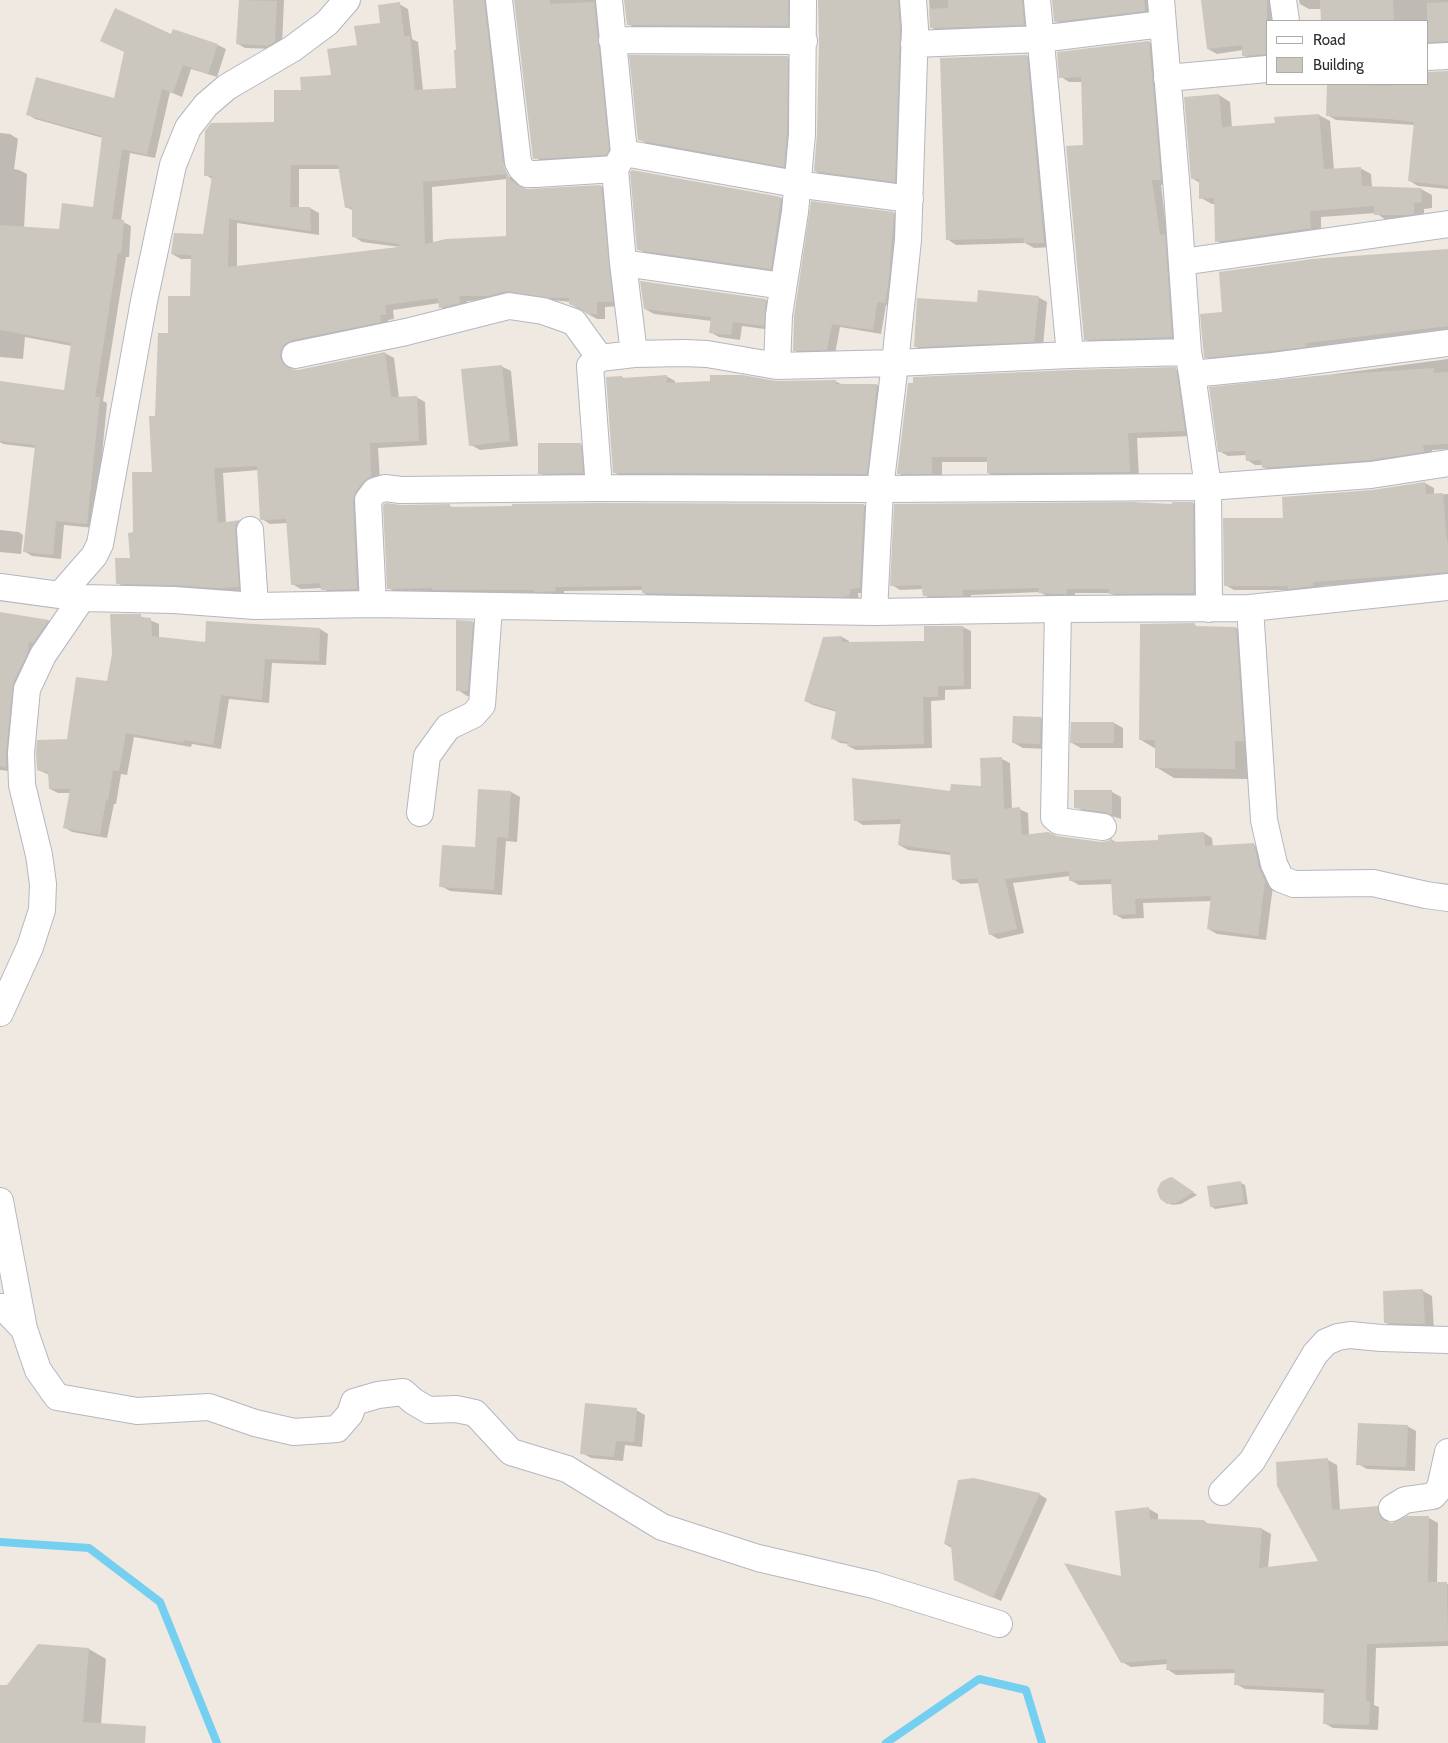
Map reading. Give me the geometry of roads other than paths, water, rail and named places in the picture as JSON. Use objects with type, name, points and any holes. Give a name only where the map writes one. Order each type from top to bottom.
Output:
[{"type":"street","points":[[0,1014],[30,947],[42,910],[43,884],[39,855],[22,784],[21,753],[27,689],[71,596],[100,544],[146,292],[173,165],[188,128],[206,105],[227,87],[292,49],[327,23],[347,0]]},
{"type":"street","points":[[499,0],[518,162],[521,168],[528,174],[620,161],[910,199]]},
{"type":"street","points":[[609,0],[620,161],[623,263],[634,354]]},
{"type":"street","points":[[777,366],[779,314],[795,212],[796,184],[802,134],[803,0]]},
{"type":"street","points":[[874,612],[880,489],[908,240],[915,28],[914,0]]},
{"type":"street","points":[[1037,0],[1070,355]]},
{"type":"street","points":[[1283,0],[1286,20]]},
{"type":"street","points":[[914,44],[1040,39],[1162,12],[1190,363],[1208,487],[1209,609]]},
{"type":"street","points":[[612,40],[804,41]]},
{"type":"street","points":[[1428,57],[1448,56]]},
{"type":"street","points":[[1167,78],[1266,69]]},
{"type":"street","points":[[1182,262],[1448,224]]},
{"type":"street","points":[[623,263],[783,286]]},
{"type":"street","points":[[295,355],[406,332],[508,306],[543,311],[574,322],[600,358]]},
{"type":"street","points":[[599,488],[590,366],[600,358],[634,354],[708,354],[777,366],[1070,355],[1273,366],[1448,342]]},
{"type":"street","points":[[373,604],[368,500],[375,491],[385,488],[401,490],[1208,487],[1371,475],[1448,462]]},
{"type":"street","points":[[250,530],[255,606]]},
{"type":"street","points":[[0,587],[71,596],[174,600],[255,606],[373,604],[874,612],[1250,608],[1448,586]]},
{"type":"street","points":[[420,813],[427,756],[448,727],[473,715],[482,705],[490,607]]},
{"type":"street","points":[[1250,608],[1264,820],[1274,864],[1281,879],[1294,884],[1373,883],[1448,898]]},
{"type":"street","points":[[1058,609],[1054,817],[1059,821],[1103,827]]},
{"type":"street","points":[[0,1201],[24,1329],[38,1370],[57,1397],[137,1411],[210,1406],[254,1422],[294,1432],[338,1429],[350,1414],[354,1402],[378,1395],[403,1392],[428,1410],[456,1409],[475,1413],[511,1452],[567,1469],[662,1527],[758,1558],[874,1585],[999,1624]]},
{"type":"street","points":[[0,1307],[24,1329]]},
{"type":"street","points":[[1222,1492],[1252,1461],[1315,1354],[1326,1342],[1350,1335],[1448,1340]]},
{"type":"street","points":[[1392,1508],[1405,1500],[1433,1496],[1440,1488],[1448,1452]]},
{"type":"waterway","points":[[0,1542],[89,1548],[160,1602],[217,1743]]},
{"type":"waterway","points":[[886,1743],[979,1679],[1026,1690],[1042,1743]]}]
